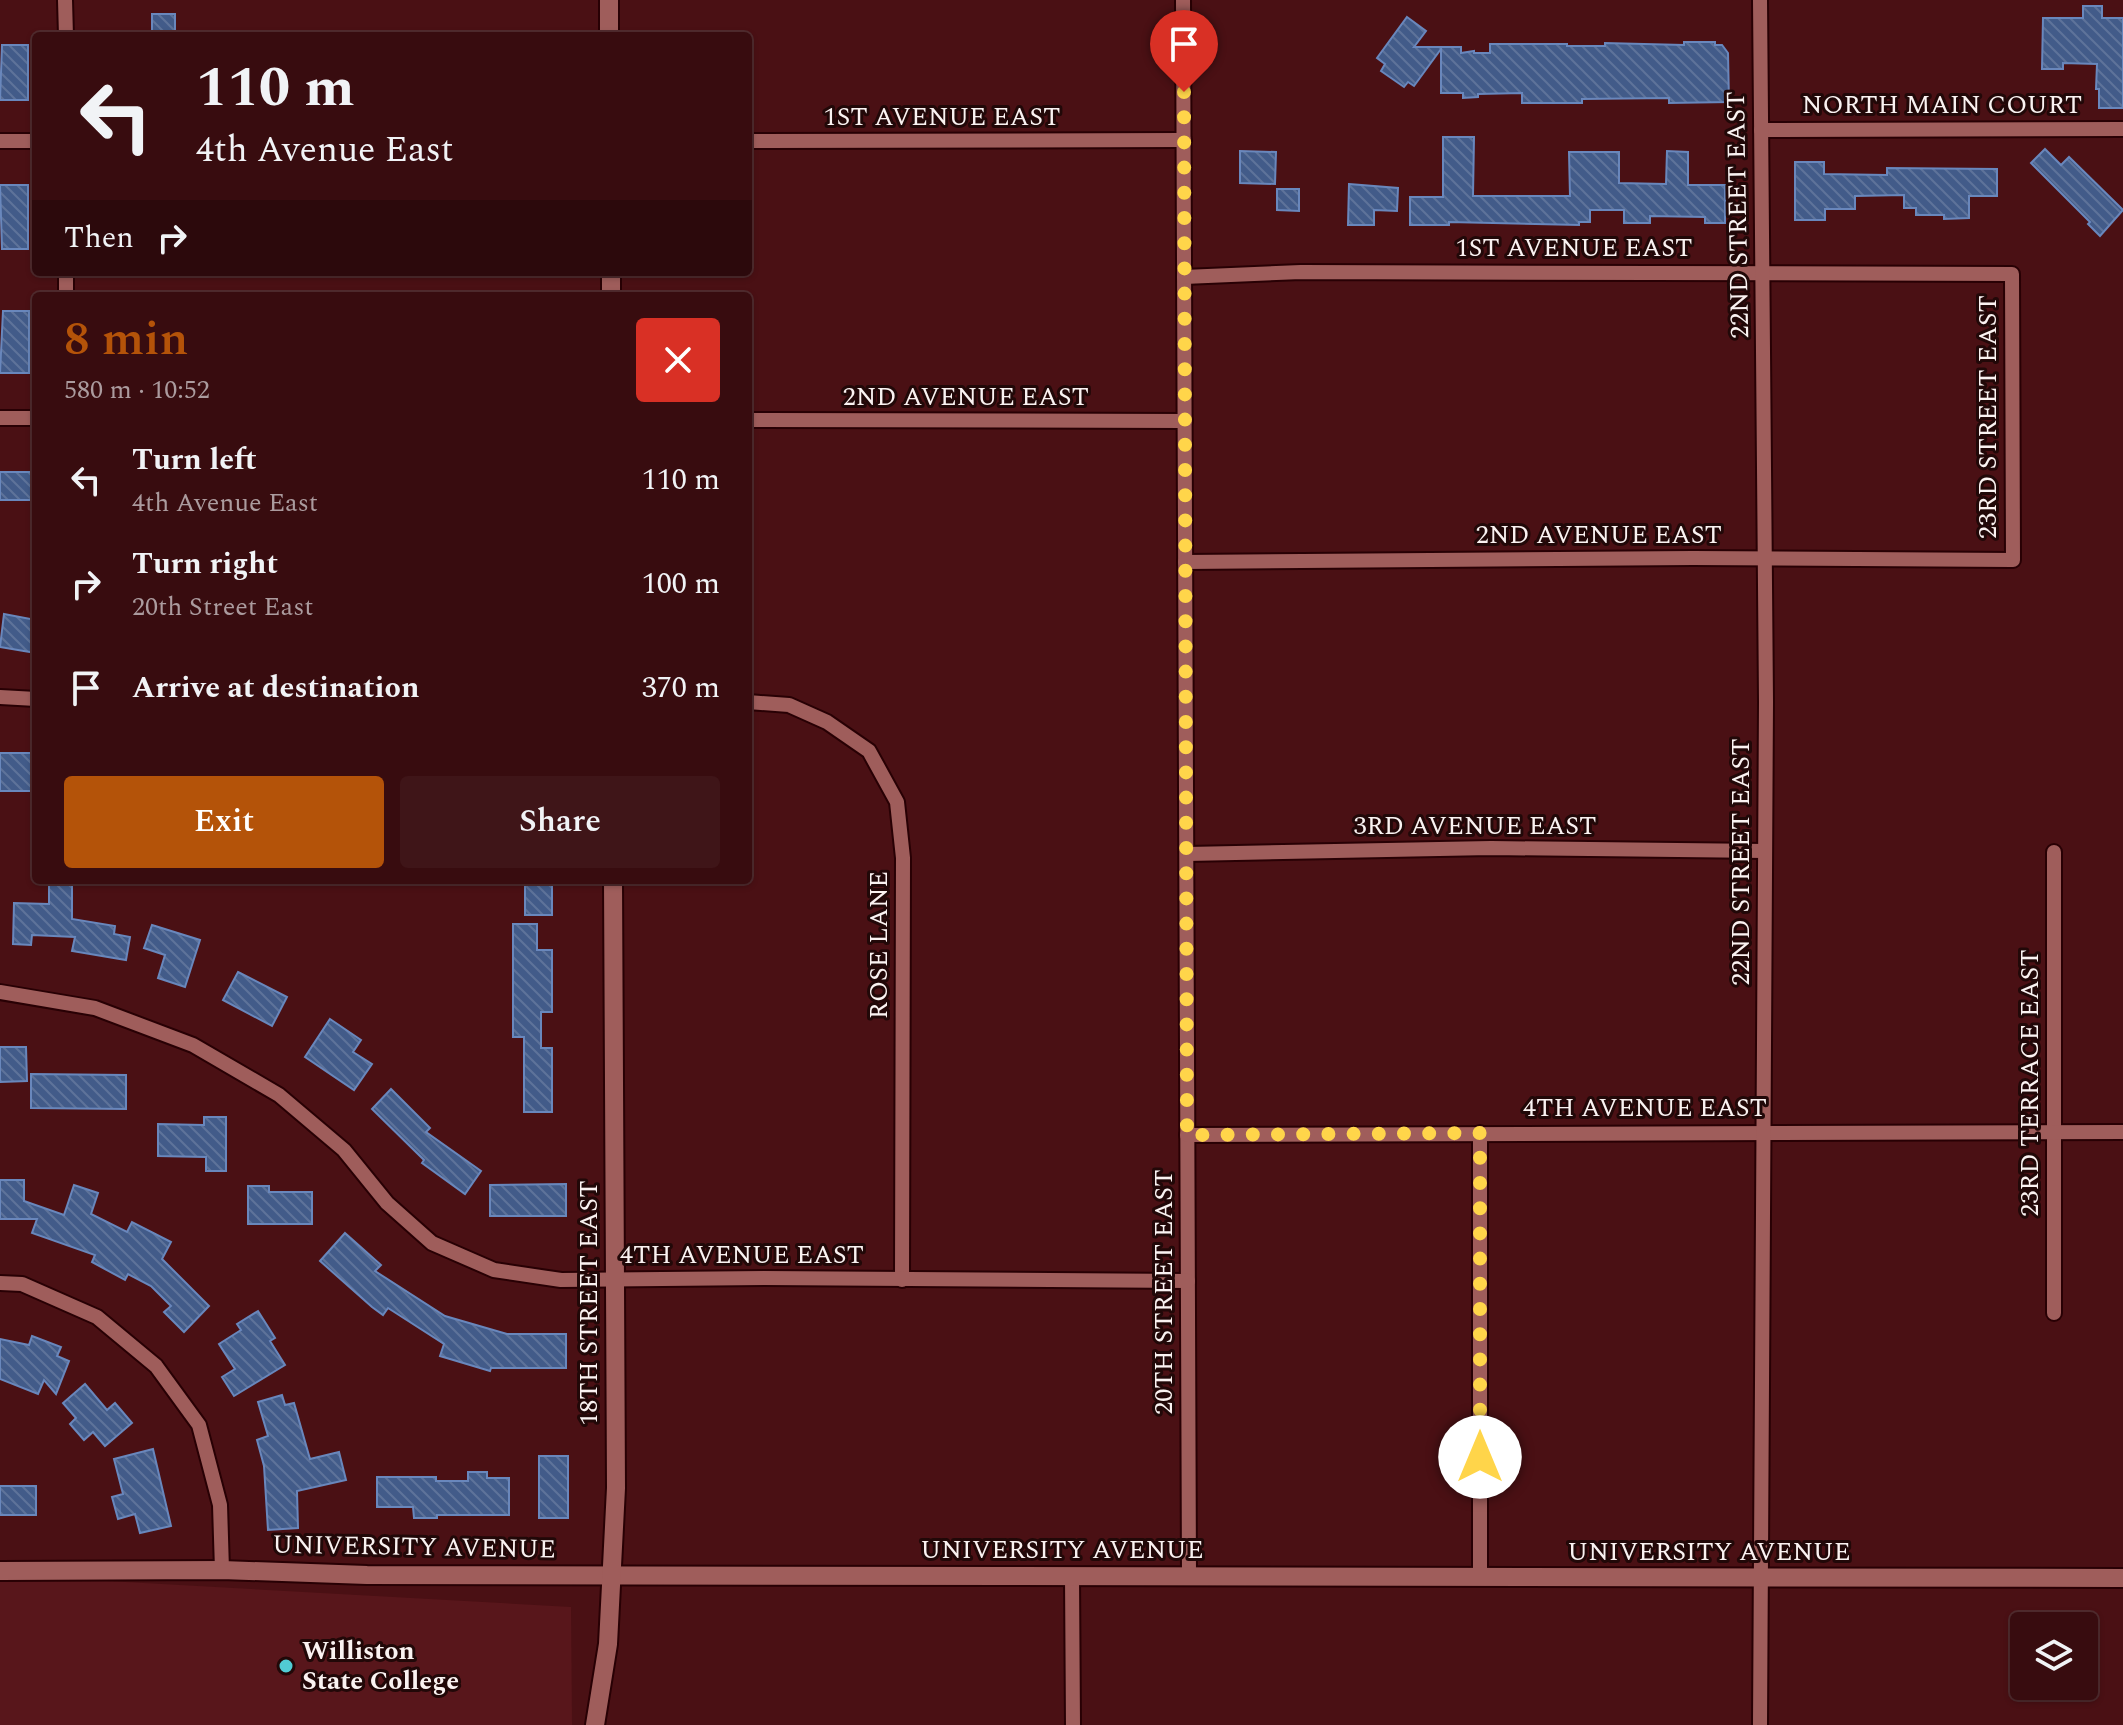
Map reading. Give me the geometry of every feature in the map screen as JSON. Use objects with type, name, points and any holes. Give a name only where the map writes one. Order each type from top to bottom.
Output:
[{"type":"street","points":[[65,0],[66,32]]},
{"type":"street","points":[[609,0],[609,32]]},
{"type":"street","name":"20TH STREET EAST","points":[[1183,0],[1189,1577]]},
{"type":"street","name":"22ND STREET EAST","points":[[1760,0],[1765,560],[1760,1725]]},
{"type":"street","name":"NORTH MAIN COURT","points":[[1761,130],[2123,129]]},
{"type":"street","name":"1ST AVENUE EAST","points":[[752,141],[1184,140]]},
{"type":"street","points":[[0,141],[32,141]]},
{"type":"street","name":"1ST AVENUE EAST","points":[[1184,277],[1317,272],[2012,274]]},
{"type":"street","name":"23RD STREET EAST","points":[[2012,274],[2013,560]]},
{"type":"street","points":[[0,418],[32,418]]},
{"type":"street","name":"2ND AVENUE EAST","points":[[752,420],[1185,421]]},
{"type":"street","name":"2ND AVENUE EAST","points":[[1185,562],[1677,558],[2013,560]]},
{"type":"street","points":[[0,697],[32,699]]},
{"type":"street","name":"ROSE LANE","points":[[752,702],[789,705],[827,722],[869,751],[897,802],[903,858],[902,1280]]},
{"type":"street","name":"3RD AVENUE EAST","points":[[1187,854],[1491,848],[1765,851]]},
{"type":"street","name":"23RD TERRACE EAST","points":[[2054,852],[2054,1313]]},
{"type":"street","name":"18TH STREET EAST","points":[[595,1725],[608,1644],[616,1488],[613,884]]},
{"type":"street","name":"4TH AVENUE EAST","points":[[0,992],[95,1008],[193,1045],[218,1059],[279,1095],[344,1150],[387,1203],[432,1243],[494,1270],[561,1280],[1188,1281]]},
{"type":"street","name":"4TH AVENUE EAST","points":[[1187,1135],[2123,1132]]},
{"type":"street","points":[[1480,1133],[1480,1578]]},
{"type":"street","points":[[0,1283],[22,1284],[97,1317],[156,1366],[199,1425],[220,1505],[222,1570]]},
{"type":"street","name":"UNIVERSITY AVENUE","points":[[0,1571],[222,1570],[367,1575],[2123,1578]]},
{"type":"street","points":[[1072,1576],[1073,1725]]},
{"type":"shaded area","name":"Williston State College","points":[[0,1575],[571,1607],[572,1725],[0,1725]]},
{"type":"building","points":[[2083,6],[2102,6],[2102,18],[2123,18],[2123,108],[2099,108],[2097,64],[2063,63],[2063,69],[2042,69],[2043,18],[2083,18]]},
{"type":"building","points":[[152,14],[175,14],[175,32],[152,32]]},
{"type":"building","points":[[1407,17],[1426,31],[1414,47],[1461,47],[1461,53],[1490,53],[1490,44],[1605,46],[1605,43],[1684,45],[1684,42],[1715,42],[1728,53],[1729,102],[1669,103],[1669,98],[1522,103],[1522,93],[1478,94],[1478,97],[1463,98],[1463,93],[1441,93],[1441,49],[1414,86],[1408,82],[1404,87],[1381,71],[1385,64],[1377,58]]},
{"type":"building","points":[[2,45],[28,45],[28,100],[0,100]]},
{"type":"building","points":[[1443,137],[1474,137],[1473,196],[1570,196],[1569,152],[1619,152],[1619,183],[1666,184],[1667,151],[1688,152],[1688,185],[1725,185],[1725,223],[1705,223],[1705,217],[1650,216],[1650,223],[1624,223],[1624,210],[1590,210],[1590,222],[1579,222],[1579,225],[1449,222],[1449,225],[1410,225],[1410,197],[1443,197]]},
{"type":"building","points":[[2045,149],[2061,165],[2069,157],[2123,210],[2100,236],[2031,163]]},
{"type":"building","points":[[1240,151],[1276,152],[1275,184],[1240,183]]},
{"type":"building","points":[[1795,162],[1824,162],[1824,174],[1887,175],[1887,168],[1997,169],[1997,196],[1969,196],[1969,218],[1944,219],[1944,215],[1916,215],[1916,208],[1904,208],[1904,195],[1855,196],[1855,209],[1825,209],[1825,220],[1795,220]]},
{"type":"building","points":[[1349,184],[1398,188],[1397,211],[1374,210],[1374,225],[1348,225]]},
{"type":"building","points":[[0,185],[28,185],[28,249],[2,249]]},
{"type":"building","points":[[1277,189],[1299,189],[1299,211],[1277,210]]},
{"type":"building","points":[[3,311],[29,311],[29,373],[0,373]]},
{"type":"building","points":[[0,472],[32,472],[32,500],[0,500]]},
{"type":"building","points":[[4,614],[32,619],[32,652],[0,647]]},
{"type":"building","points":[[0,753],[32,753],[32,791],[0,791]]},
{"type":"building","points":[[49,884],[72,884],[72,919],[115,926],[114,934],[130,937],[126,960],[72,951],[75,937],[32,935],[31,945],[13,944],[14,903],[49,904]]},
{"type":"building","points":[[525,884],[552,884],[552,915],[525,915]]},
{"type":"building","points":[[513,924],[537,924],[537,950],[552,950],[552,1012],[541,1012],[541,1048],[552,1048],[552,1112],[524,1112],[524,1037],[513,1037]]},
{"type":"building","points":[[152,925],[200,940],[185,987],[158,978],[165,955],[144,948]]},
{"type":"building","points":[[238,972],[287,997],[272,1026],[223,1000]]},
{"type":"building","points":[[330,1019],[361,1040],[353,1052],[372,1064],[354,1090],[305,1057]]},
{"type":"building","points":[[0,1047],[26,1047],[27,1081],[0,1082]]},
{"type":"building","points":[[31,1074],[126,1075],[126,1109],[31,1108]]},
{"type":"building","points":[[391,1089],[430,1128],[426,1132],[481,1171],[465,1194],[422,1163],[424,1160],[372,1109]]},
{"type":"building","points":[[204,1117],[226,1117],[226,1171],[206,1171],[206,1157],[158,1156],[158,1124],[204,1125]]},
{"type":"building","points":[[0,1180],[24,1180],[24,1201],[64,1215],[74,1185],[98,1193],[91,1214],[127,1232],[132,1222],[171,1242],[162,1259],[209,1306],[184,1332],[164,1312],[171,1306],[151,1286],[128,1274],[125,1280],[92,1262],[95,1255],[32,1233],[37,1219],[0,1219]]},
{"type":"building","points":[[566,1184],[566,1216],[490,1216],[490,1185]]},
{"type":"building","points":[[248,1186],[269,1186],[269,1192],[312,1192],[312,1224],[248,1224]]},
{"type":"building","points":[[345,1233],[381,1265],[375,1271],[445,1316],[507,1334],[566,1334],[566,1368],[491,1368],[490,1371],[440,1356],[444,1344],[388,1308],[383,1315],[320,1261]]},
{"type":"building","points":[[258,1311],[275,1338],[270,1341],[285,1365],[234,1396],[222,1377],[235,1369],[219,1344],[241,1330],[237,1324]]},
{"type":"building","points":[[32,1336],[61,1347],[57,1356],[69,1361],[56,1394],[44,1380],[38,1394],[0,1379],[0,1339],[29,1345]]},
{"type":"building","points":[[85,1384],[107,1410],[115,1403],[132,1423],[105,1446],[93,1432],[84,1440],[70,1424],[76,1418],[63,1403]]},
{"type":"building","points":[[282,1395],[285,1405],[294,1403],[310,1459],[339,1452],[346,1480],[297,1491],[298,1528],[268,1530],[264,1466],[257,1440],[268,1436],[258,1402]]},
{"type":"building","points":[[153,1449],[171,1526],[140,1533],[135,1514],[118,1519],[112,1497],[123,1494],[114,1459]]},
{"type":"building","points":[[539,1456],[568,1456],[568,1518],[539,1518]]},
{"type":"building","points":[[468,1472],[487,1472],[487,1478],[509,1478],[509,1515],[414,1518],[413,1507],[377,1507],[377,1477],[436,1477],[436,1481],[468,1481]]},
{"type":"building","points":[[0,1486],[36,1486],[36,1515],[0,1515]]},
{"type":"place","name":"Williston State College","points":[[286,1666]]},
{"type":"route","points":[[1184,92],[1187,1135],[1480,1133],[1480,1457]]}]
